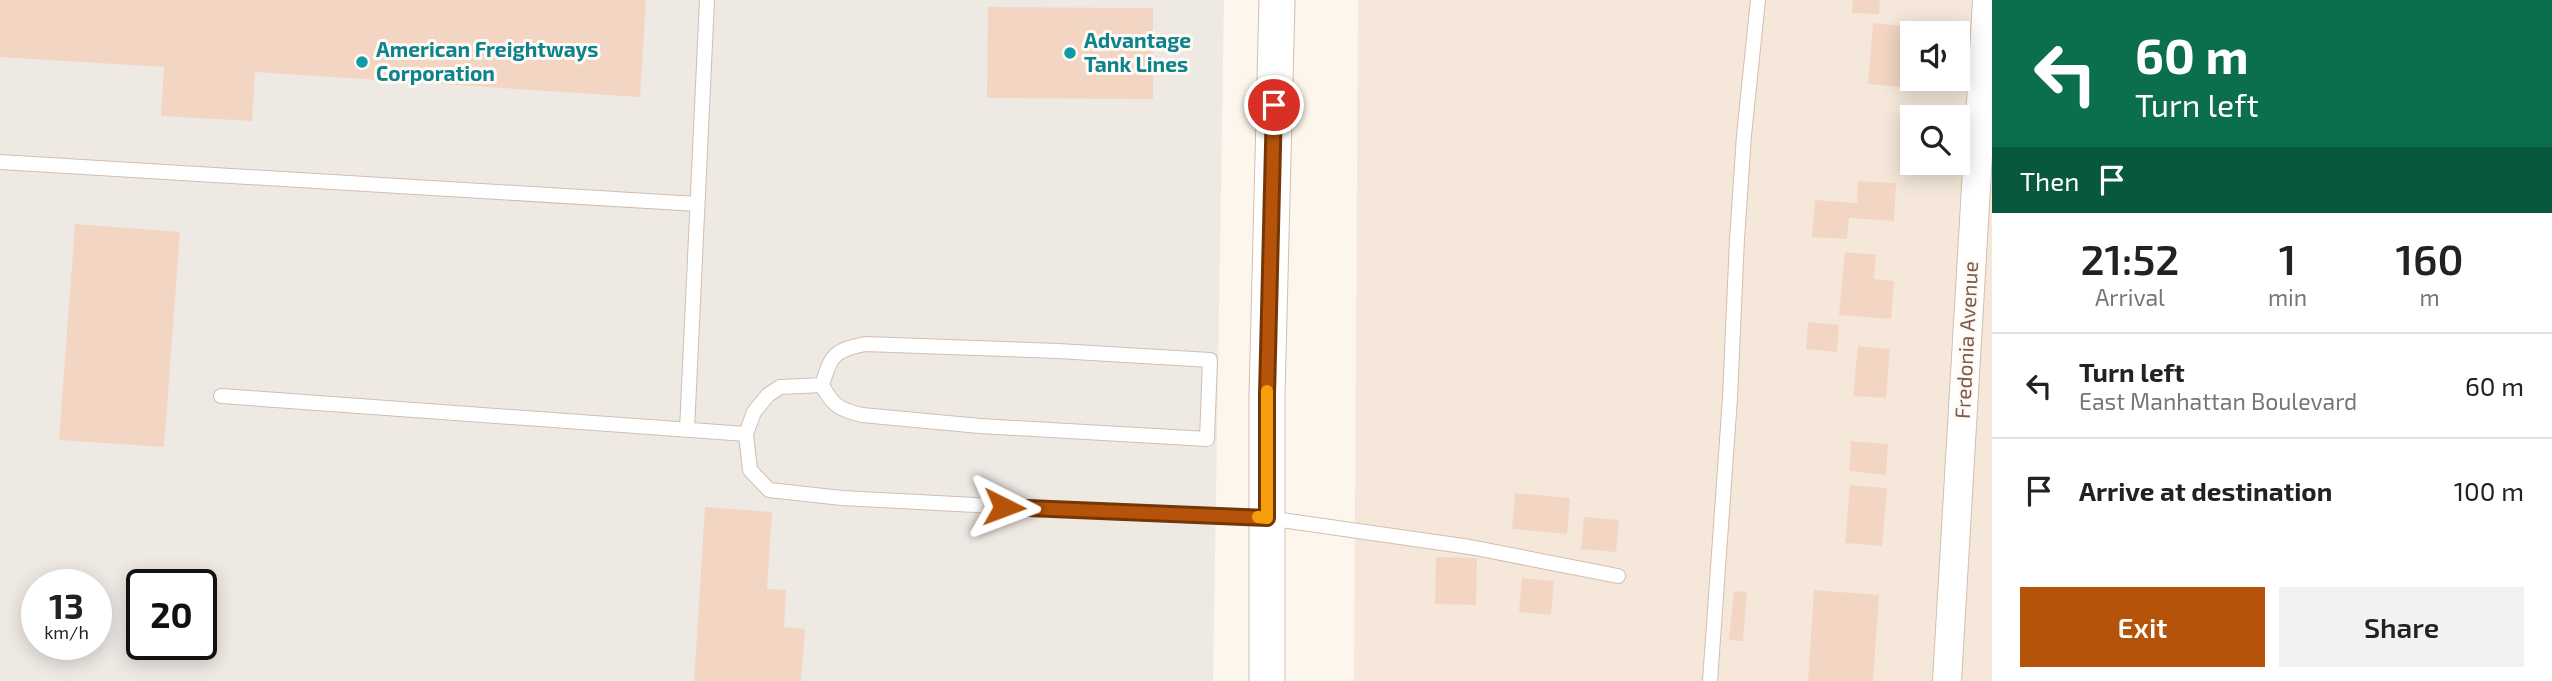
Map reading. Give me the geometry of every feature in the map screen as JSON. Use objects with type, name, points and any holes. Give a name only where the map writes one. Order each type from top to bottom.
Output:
[{"type":"street","points":[[1267,681],[1267,381],[1277,0]]},
{"type":"street","name":"Fredonia Avenue","points":[[1947,681],[1987,0]]},
{"type":"lane","points":[[687,430],[707,0]]},
{"type":"lane","points":[[1710,681],[1730,398],[1739,200],[1758,0]]},
{"type":"lane","points":[[0,162],[697,204]]},
{"type":"lane","points":[[865,344],[1210,360],[1207,439],[862,415],[846,412],[830,401],[821,385],[829,362],[841,349],[865,344]]},
{"type":"lane","points":[[821,385],[780,387],[754,412],[746,434],[750,470],[769,490],[842,498],[1267,518],[1470,547],[1618,576]]},
{"type":"lane","points":[[221,396],[746,434]]},
{"type":"shaded area","points":[[0,0],[1224,0],[1213,681],[0,681]]},
{"type":"shaded area","points":[[1358,0],[1992,0],[1992,681],[1354,681]]},
{"type":"building","name":"American Freightways Corporation","points":[[0,0],[646,0],[640,97],[255,72],[252,121],[161,116],[164,67],[0,57]]},
{"type":"building","points":[[1853,0],[1880,0],[1879,14],[1852,13]]},
{"type":"building","name":"Advantage Tank Lines","points":[[988,7],[1153,8],[1153,99],[987,98]]},
{"type":"building","points":[[1873,23],[1900,26],[1900,87],[1868,84]]},
{"type":"building","points":[[1858,181],[1896,183],[1894,221],[1849,218],[1847,239],[1812,237],[1815,200],[1857,203]]},
{"type":"building","points":[[75,224],[180,232],[164,447],[59,440]]},
{"type":"building","points":[[1845,252],[1876,255],[1874,279],[1894,281],[1891,319],[1839,315]]},
{"type":"building","points":[[1808,322],[1839,325],[1837,352],[1806,349]]},
{"type":"building","points":[[1858,346],[1890,349],[1886,398],[1853,396]]},
{"type":"building","points":[[1851,441],[1888,444],[1886,475],[1849,471]]},
{"type":"building","points":[[1850,485],[1887,488],[1882,546],[1845,543]]},
{"type":"building","points":[[1515,493],[1570,498],[1567,534],[1512,529]]},
{"type":"building","points":[[705,507],[772,512],[767,589],[786,590],[784,627],[805,629],[801,681],[694,681]]},
{"type":"building","points":[[1584,517],[1619,520],[1616,552],[1581,549]]},
{"type":"building","points":[[1436,557],[1477,558],[1476,605],[1435,604]]},
{"type":"building","points":[[1522,578],[1554,581],[1551,615],[1519,612]]},
{"type":"building","points":[[1814,590],[1879,595],[1873,681],[1808,681]]},
{"type":"building","points":[[1734,591],[1747,592],[1743,641],[1729,640]]},
{"type":"slow traffic","points":[[1258,517],[1267,518],[1267,391]]},
{"type":"place","name":"Advantage Tank Lines","points":[[1070,53]]},
{"type":"place","name":"American Freightways Corporation","points":[[362,62]]},
{"type":"route","points":[[1004,507],[1267,518],[1274,105]]}]
